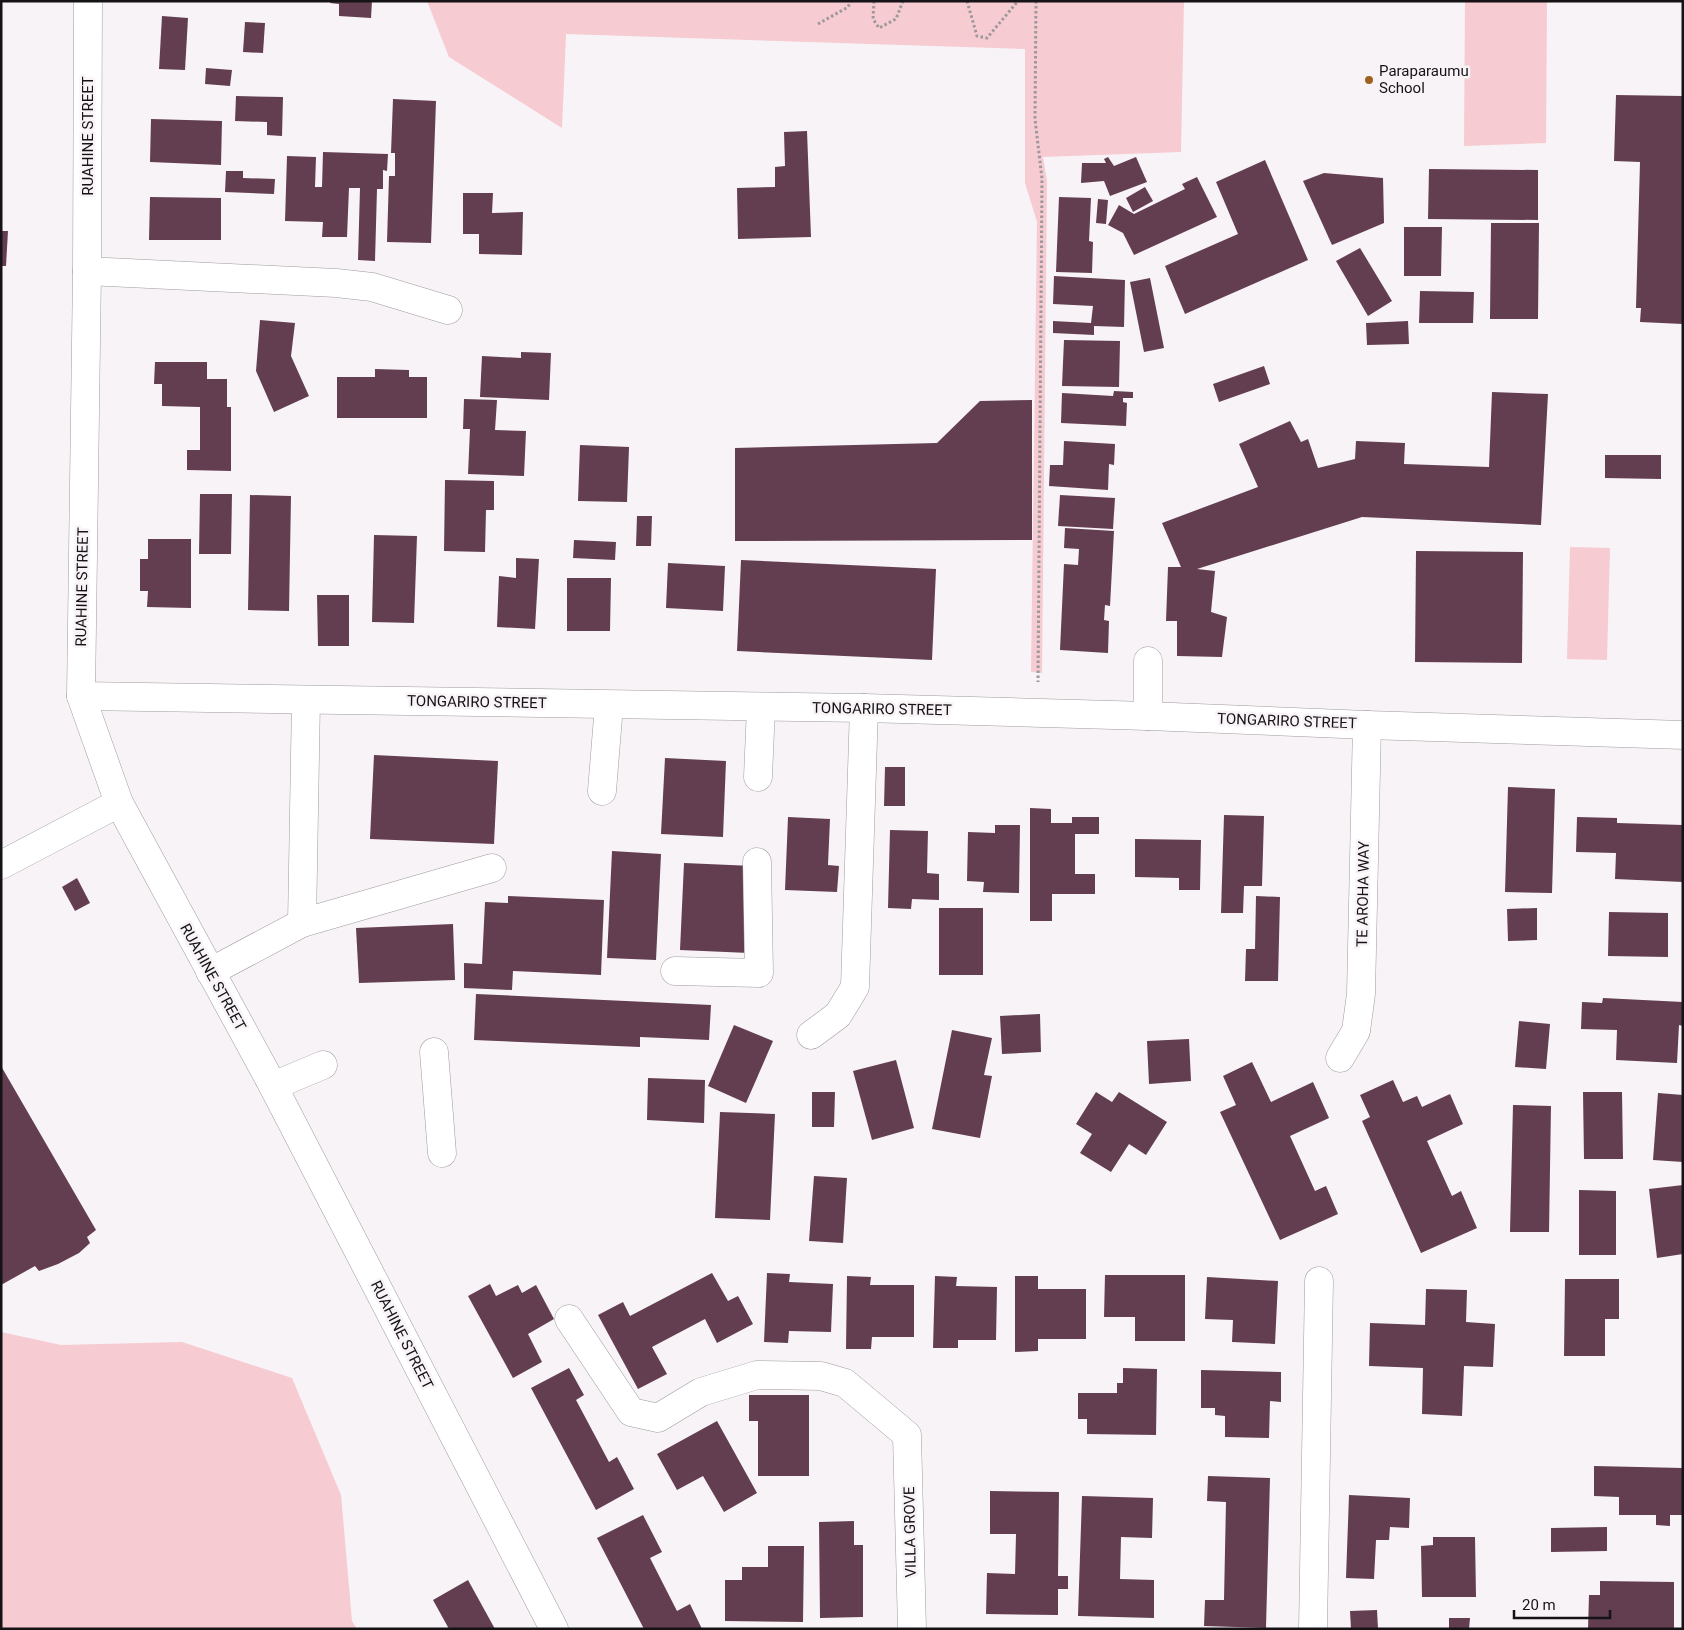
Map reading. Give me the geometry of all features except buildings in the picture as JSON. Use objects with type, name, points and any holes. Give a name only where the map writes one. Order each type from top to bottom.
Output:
[{"type":"street","name":"RUAHINE STREET","points":[[88,1],[87,271],[81,696],[119,803],[274,1086],[554,1629]]},
{"type":"street","points":[[87,271],[336,284],[372,288],[448,310]]},
{"type":"street","points":[[1148,661],[1148,716]]},
{"type":"street","name":"TONGARIRO STREET","points":[[81,696],[761,708],[864,708],[1683,735]]},
{"type":"street","points":[[302,923],[306,700]]},
{"type":"street","points":[[602,791],[609,705]]},
{"type":"street","points":[[758,777],[761,708]]},
{"type":"street","points":[[811,1034],[838,1015],[855,987],[864,708]]},
{"type":"street","name":"TE AROHA WAY","points":[[1340,1058],[1356,1031],[1361,994],[1367,725]]},
{"type":"street","points":[[1,865],[119,803]]},
{"type":"street","points":[[675,971],[760,973],[757,862]]},
{"type":"street","points":[[210,972],[302,923],[492,868]]},
{"type":"street","points":[[434,1052],[442,1153]]},
{"type":"street","points":[[274,1086],[323,1065]]},
{"type":"street","points":[[1313,1629],[1319,1281]]},
{"type":"street","name":"VILLA GROVE","points":[[569,1320],[631,1412],[658,1418],[700,1392],[756,1375],[821,1376],[846,1383],[908,1435],[912,1629]]},
{"type":"path","points":[[818,24],[848,7],[851,1]]},
{"type":"path","points":[[874,1],[874,19],[879,28],[896,19],[903,1]]},
{"type":"path","points":[[968,1],[977,36],[987,38],[1018,1]]},
{"type":"path","points":[[1036,1],[1034,119],[1042,179],[1038,713]]},
{"type":"shaded area","points":[[427,1],[1184,1],[1181,152],[1043,157],[1047,181],[1042,673],[1031,672],[1037,222],[1025,183],[1025,49],[566,34],[562,128],[449,57]]},
{"type":"shaded area","points":[[1465,1],[1547,1],[1546,143],[1464,146]]},
{"type":"shaded area","points":[[1570,547],[1610,548],[1607,660],[1567,659]]},
{"type":"shaded area","points":[[1,1332],[61,1345],[182,1342],[292,1378],[341,1495],[352,1621],[357,1629],[1,1629]]},
{"type":"place","name":"Paraparaumu School","points":[[1369,80]]}]
